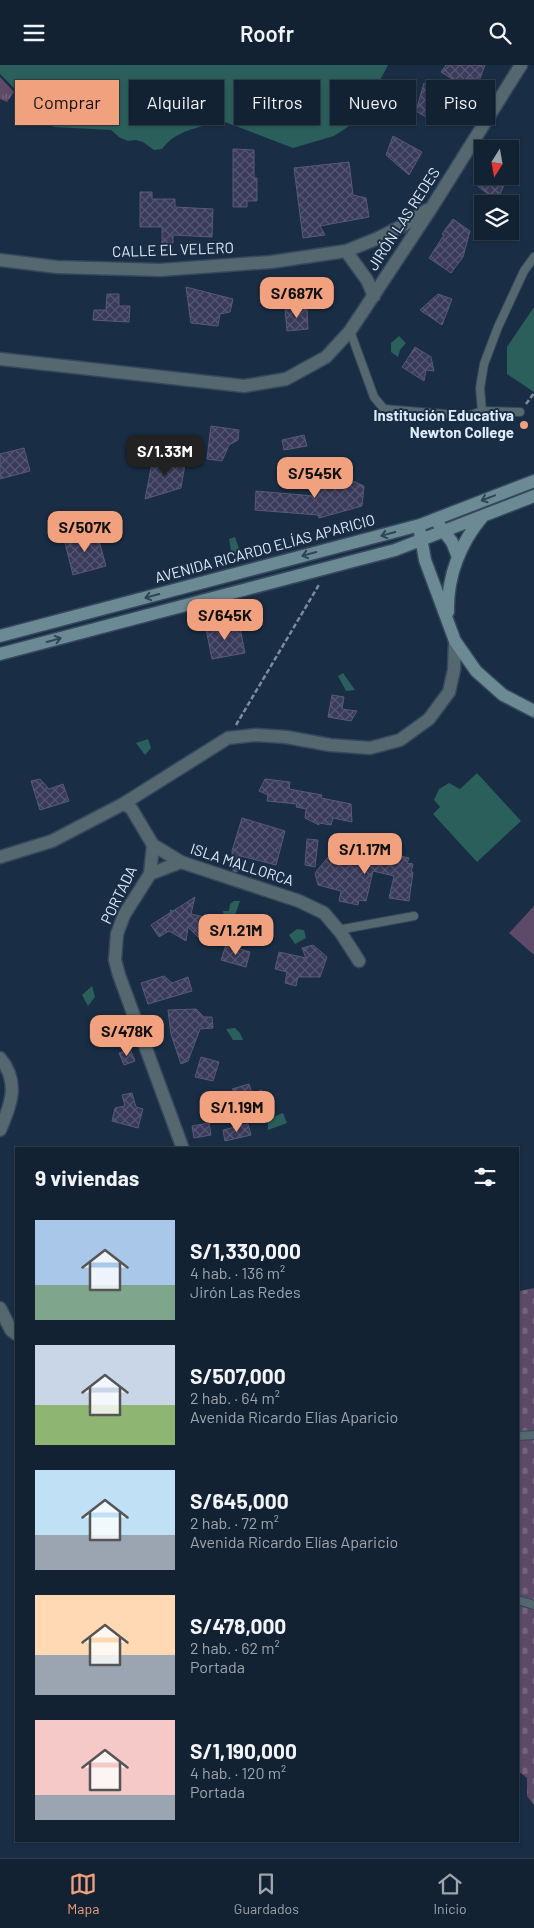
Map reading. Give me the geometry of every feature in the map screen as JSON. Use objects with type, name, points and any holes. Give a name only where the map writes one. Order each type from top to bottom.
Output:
[{"type":"street","name":"JIRÓN LAS REDES","points":[[0,359],[244,386],[286,379],[326,357],[350,331],[374,296],[521,65]]},
{"type":"street","name":"CALLE EL VELERO","points":[[0,260],[57,267],[160,270],[271,263],[346,251],[404,225],[432,207]]},
{"type":"street","points":[[346,251],[358,265],[374,296]]},
{"type":"street","name":"AVENIDA RICARDO ELÍAS APARICIO","points":[[0,635],[420,525],[534,481]]},
{"type":"street","points":[[0,635],[3,653],[395,550],[534,496]]},
{"type":"street","points":[[448,622],[451,578],[458,557],[472,528],[483,515]]},
{"type":"street","points":[[435,519],[452,541],[458,557]]},
{"type":"street","points":[[420,525],[425,560],[455,641],[476,671],[496,689],[503,695],[534,711]]},
{"type":"street","points":[[356,542],[361,559]]},
{"type":"street","points":[[395,550],[406,549],[416,553],[425,560]]},
{"type":"street","points":[[0,857],[52,841],[123,804],[228,738],[256,735],[286,737],[330,745],[370,748],[400,740],[429,719],[449,691],[454,670],[455,641]]},
{"type":"street","points":[[123,804],[131,808],[153,845]]},
{"type":"street","name":"ISLA MALLORCA","points":[[153,845],[181,863],[299,901],[324,913],[359,961]]},
{"type":"street","name":"PORTADA","points":[[153,845],[150,874],[124,915],[117,934],[115,960],[182,1147]]},
{"type":"street","points":[[150,874],[181,863]]},
{"type":"street","points":[[0,1058],[7,1066],[12,1084],[11,1105],[0,1130]]},
{"type":"street","points":[[0,1308],[11,1330],[15,1333]]},
{"type":"lane","points":[[482,411],[480,388],[484,364],[498,327],[524,271],[534,257]]},
{"type":"lane","points":[[350,331],[374,397],[384,409],[468,416],[482,411],[520,412]]},
{"type":"lane","points":[[338,930],[414,916]]},
{"type":"lane","points":[[519,1436],[534,1435]]},
{"type":"lane","points":[[519,1600],[534,1605]]},
{"type":"path","points":[[520,412],[534,393]]},
{"type":"path","points":[[228,738],[330,567]]},
{"type":"green space","points":[[0,77],[14,92],[7,102],[0,99]]},
{"type":"green space","points":[[534,906],[534,955],[509,933]]},
{"type":"green space","points":[[534,1288],[534,1805],[527,1796],[527,1778],[519,1772],[520,1291]]},
{"type":"shaded area","points":[[0,65],[388,65],[380,80],[330,80],[330,125],[351,125],[334,136],[293,148],[224,122],[224,80],[129,80],[129,125],[206,125],[181,134],[162,149],[154,150],[143,142],[136,140],[128,141],[119,137],[111,130],[54,127],[49,125],[119,125],[119,80],[15,80],[15,89],[0,74]]},
{"type":"shaded area","points":[[534,307],[534,392],[507,374],[507,347]]},
{"type":"shaded area","points":[[399,336],[406,343],[400,350],[398,357],[391,352],[391,343]]},
{"type":"shaded area","points":[[235,537],[240,551],[232,556],[229,539]]},
{"type":"shaded area","points":[[343,673],[355,690],[346,691],[338,676]]},
{"type":"shaded area","points":[[148,739],[151,748],[145,755],[136,743]]},
{"type":"shaded area","points":[[477,773],[521,821],[477,862],[433,814],[440,807],[434,800],[439,789],[449,783],[460,789]]},
{"type":"shaded area","points":[[234,901],[240,901],[234,918],[224,916],[223,911],[229,911],[230,904]]},
{"type":"shaded area","points":[[297,929],[304,930],[306,938],[295,944],[289,935]]},
{"type":"shaded area","points":[[92,986],[95,997],[88,1006],[82,995]]},
{"type":"shaded area","points":[[235,1028],[243,1040],[233,1040],[226,1029]]},
{"type":"shaded area","points":[[283,1113],[287,1123],[268,1130],[268,1119]]},
{"type":"building","points":[[446,65],[485,65],[479,80],[468,78],[466,80],[454,80],[441,72]]},
{"type":"building","points":[[424,83],[426,84],[426,117],[416,111]]},
{"type":"building","points":[[393,136],[422,152],[409,175],[386,155]]},
{"type":"building","points":[[233,149],[254,150],[254,178],[257,178],[257,201],[247,201],[247,207],[233,207]]},
{"type":"building","points":[[349,162],[353,195],[366,198],[369,217],[320,226],[325,235],[303,238],[294,168]]},
{"type":"building","points":[[476,185],[504,185],[500,195],[489,195]]},
{"type":"building","points":[[140,192],[152,192],[152,199],[175,199],[175,207],[213,209],[212,237],[173,235],[173,243],[162,247],[162,227],[140,227]]},
{"type":"building","points":[[453,219],[470,231],[463,257],[451,273],[429,258],[444,235],[442,234]]},
{"type":"building","points":[[186,287],[233,299],[230,312],[220,314],[218,326],[191,323]]},
{"type":"building","points":[[107,294],[119,294],[119,306],[130,306],[129,322],[93,320],[94,310],[106,310]]},
{"type":"building","points":[[438,294],[452,299],[442,325],[420,310]]},
{"type":"building","points":[[307,308],[308,329],[287,331],[285,309]]},
{"type":"building","points":[[415,347],[431,357],[434,371],[426,370],[424,381],[402,367]]},
{"type":"building","points":[[211,426],[239,430],[238,440],[229,445],[222,461],[207,459]]},
{"type":"building","points":[[304,435],[307,446],[284,450],[282,440]]},
{"type":"building","points":[[24,448],[30,471],[0,479],[0,454]]},
{"type":"building","points":[[153,458],[185,464],[181,488],[145,499]]},
{"type":"building","points":[[337,474],[364,486],[362,506],[319,518],[318,515],[255,510],[256,491],[313,496],[308,479],[331,489]]},
{"type":"building","points":[[96,530],[106,566],[73,575],[64,539]]},
{"type":"building","points":[[239,623],[245,653],[212,659],[206,629]]},
{"type":"building","points":[[332,695],[344,697],[342,709],[357,711],[351,721],[328,717]]},
{"type":"building","points":[[40,779],[49,789],[63,784],[69,801],[40,810],[31,781]]},
{"type":"building","points":[[265,779],[290,782],[289,789],[322,795],[321,798],[351,804],[352,822],[333,818],[331,825],[319,823],[319,825],[305,818],[306,809],[296,807],[297,804],[267,801],[268,795],[259,791]]},
{"type":"building","points":[[242,818],[285,831],[276,865],[241,856],[237,872],[233,871],[232,851]]},
{"type":"building","points":[[307,839],[318,840],[315,867],[305,865]]},
{"type":"building","points":[[377,848],[391,854],[409,858],[407,863],[413,864],[409,901],[389,898],[394,876],[373,871],[366,901],[359,900],[358,905],[339,901],[341,891],[318,885],[315,873],[333,851],[367,859],[368,854],[375,856]]},
{"type":"building","points":[[195,897],[191,914],[216,920],[203,942],[188,927],[186,941],[169,931],[159,937],[151,925],[171,912],[170,910],[173,911]]},
{"type":"building","points":[[226,945],[250,952],[246,967],[221,960]]},
{"type":"building","points":[[313,945],[327,957],[320,977],[298,977],[296,986],[285,983],[287,972],[275,969],[279,952],[306,958],[302,948]]},
{"type":"building","points":[[164,976],[172,983],[188,977],[192,991],[148,1004],[141,983]]},
{"type":"building","points":[[196,1009],[204,1017],[212,1017],[213,1028],[200,1029],[188,1061],[181,1064],[171,1034],[168,1010]]},
{"type":"building","points":[[130,1049],[135,1061],[124,1065],[119,1053]]},
{"type":"building","points":[[201,1057],[219,1062],[213,1081],[195,1077]]},
{"type":"building","points":[[249,1084],[252,1093],[262,1090],[268,1108],[250,1114],[232,1089]]},
{"type":"building","points":[[132,1093],[136,1107],[143,1109],[138,1128],[112,1121],[115,1108],[125,1106],[122,1095]]},
{"type":"building","points":[[209,1123],[211,1135],[194,1138],[192,1126]]},
{"type":"building","points":[[248,1124],[251,1135],[225,1141],[223,1130]]},
{"type":"place","name":"Institución Educativa Newton College","points":[[524,425]]}]
